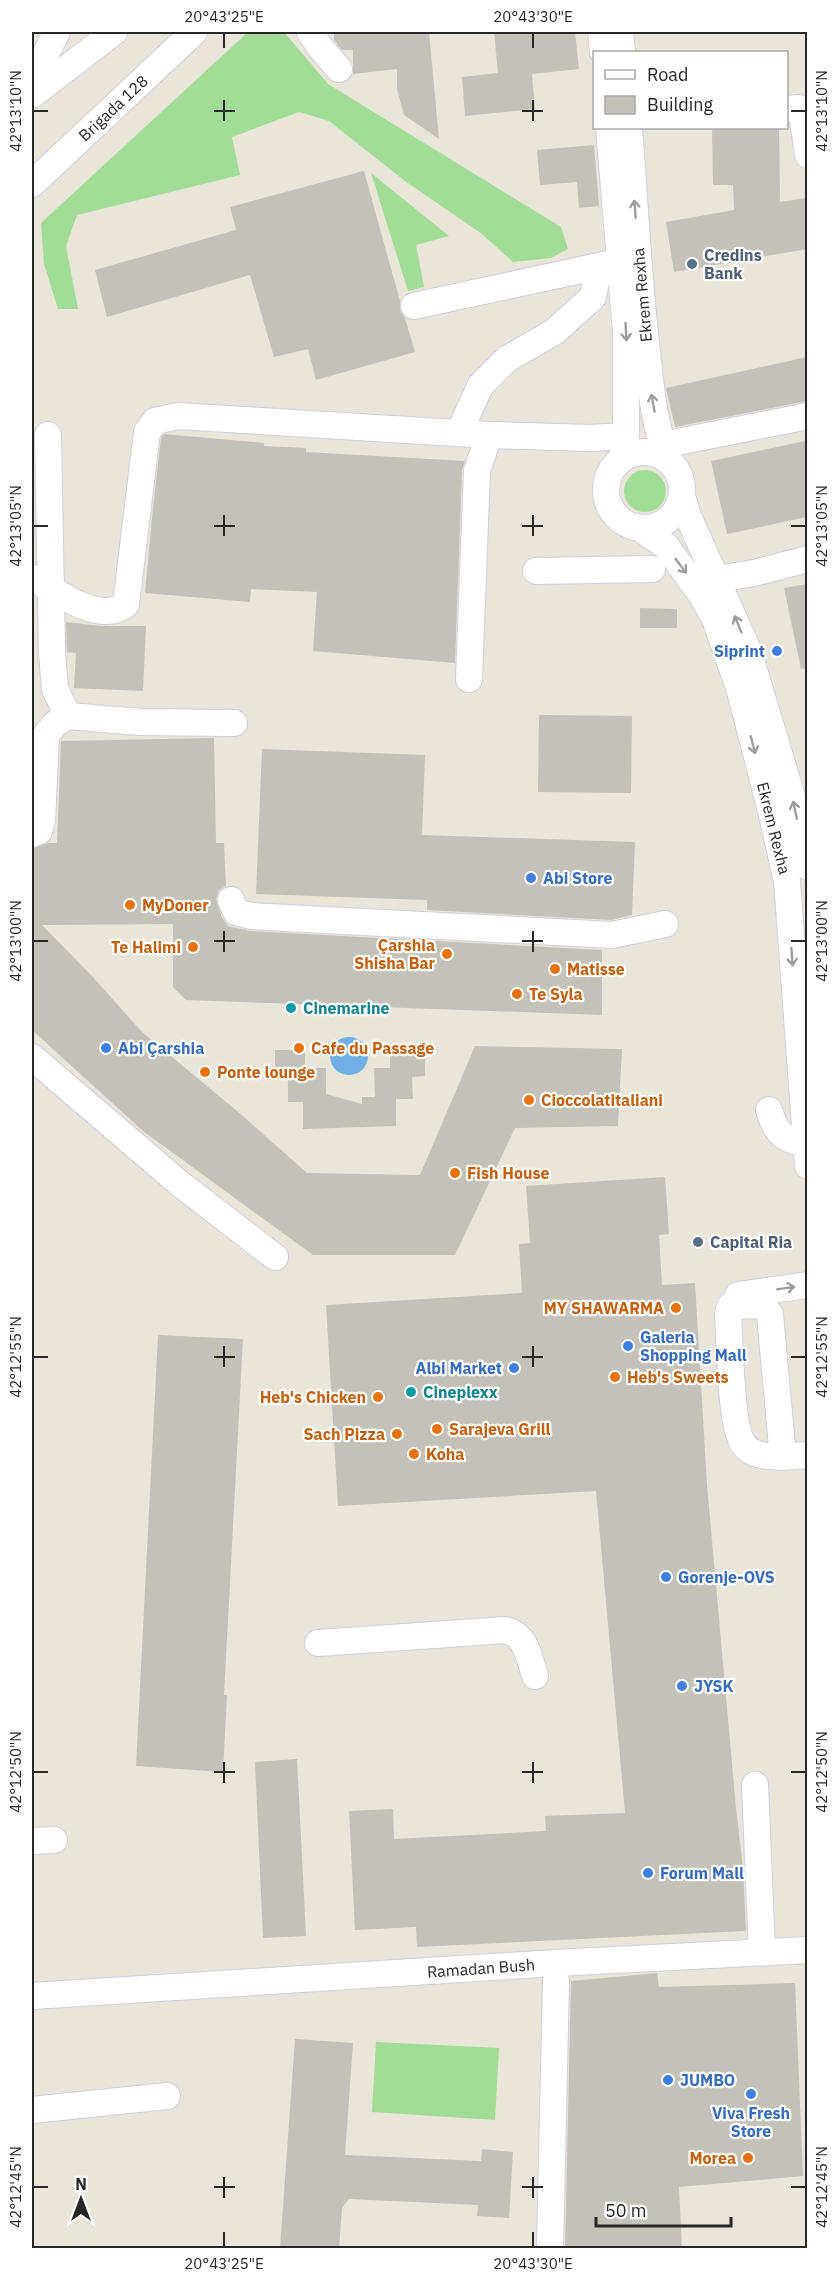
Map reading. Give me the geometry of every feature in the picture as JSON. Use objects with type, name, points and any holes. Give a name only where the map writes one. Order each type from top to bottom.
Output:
[{"type":"street","points":[[32,80],[57,32]]},
{"type":"street","points":[[32,95],[114,32]]},
{"type":"street","name":"Brigada 128","points":[[32,184],[194,32]]},
{"type":"street","points":[[310,32],[339,69]]},
{"type":"street","points":[[601,32],[603,51]]},
{"type":"street","points":[[620,32],[622,51]]},
{"type":"street","points":[[788,109],[798,108],[802,113],[807,155]]},
{"type":"street","name":"Ekrem Rexha","points":[[609,129],[610,264],[627,342],[624,447],[608,479],[606,492],[609,504],[616,515],[666,546],[701,594],[715,619],[740,692],[787,881],[806,1155]]},
{"type":"street","name":"Ekrem Rexha","points":[[629,129],[641,302],[650,386],[665,452],[680,476],[682,496],[688,516],[745,642],[761,687],[793,800],[807,867]]},
{"type":"street","points":[[414,306],[610,264]]},
{"type":"street","points":[[459,433],[480,386],[507,359],[554,332],[593,297],[610,264]]},
{"type":"street","points":[[41,583],[83,607],[104,611],[115,610],[126,604],[147,432],[155,422],[178,416],[489,435],[590,438],[624,447],[633,453],[657,454],[807,416]]},
{"type":"street","points":[[48,435],[41,583],[55,688],[68,716]]},
{"type":"street","points":[[469,679],[477,471],[489,435]]},
{"type":"street","points":[[638,527],[650,527],[671,517],[682,496]]},
{"type":"street","points":[[718,579],[754,573],[807,559]]},
{"type":"street","points":[[536,571],[652,569]]},
{"type":"street","points":[[32,834],[39,831],[42,821],[46,735],[55,724],[68,716],[140,722],[234,723]]},
{"type":"street","points":[[231,900],[237,912],[251,916],[612,935],[665,924]]},
{"type":"street","points":[[32,1057],[179,1184],[274,1257]]},
{"type":"street","points":[[769,1110],[774,1126],[806,1155]]},
{"type":"street","points":[[730,1306],[763,1305],[770,1315],[795,1456],[754,1454],[743,1444],[736,1424],[728,1314],[730,1306],[732,1299],[737,1296],[807,1285]]},
{"type":"street","points":[[318,1643],[505,1630],[515,1634],[523,1641],[535,1676]]},
{"type":"street","points":[[755,1785],[762,1952]]},
{"type":"street","name":"Ramadan Bush","points":[[32,1996],[807,1950]]},
{"type":"street","points":[[550,2248],[556,1980]]},
{"type":"street","points":[[32,2110],[167,2096]]},
{"type":"green space","points":[[248,32],[284,32],[328,84],[561,227],[568,249],[551,258],[513,262],[482,234],[405,181],[329,121],[299,112],[232,137],[240,175],[77,215],[66,246],[78,309],[58,309],[44,264],[41,223]]},
{"type":"green space","points":[[371,173],[449,236],[416,245],[424,287],[408,291]]},
{"type":"green space","points":[[645,470],[653,471],[660,476],[665,483],[665,499],[660,506],[653,511],[645,512],[637,511],[630,506],[625,499],[624,491],[625,483],[630,476],[637,471]]},
{"type":"green space","points":[[376,2042],[499,2048],[495,2120],[372,2112]]},
{"type":"water","points":[[349,1037],[363,1042],[368,1056],[363,1070],[349,1075],[335,1070],[330,1056],[335,1042]]},
{"type":"building","points":[[334,32],[429,32],[439,139],[404,115],[397,89],[397,69],[353,74],[353,50],[342,50],[334,40]]},
{"type":"building","points":[[494,32],[575,32],[579,69],[532,74],[535,109],[465,116],[462,77],[498,73]]},
{"type":"building","points":[[712,129],[779,129],[780,202],[807,198],[807,249],[674,272],[666,222],[734,210],[733,185],[713,185]]},
{"type":"building","points":[[594,145],[599,206],[579,208],[577,182],[540,185],[537,150]]},
{"type":"building","points":[[364,171],[400,301],[400,310],[405,318],[415,352],[316,380],[308,349],[274,357],[250,275],[107,317],[95,270],[236,230],[230,207]]},
{"type":"building","points":[[807,357],[807,401],[675,427],[666,388]]},
{"type":"building","points":[[164,434],[264,443],[264,446],[306,448],[306,452],[465,461],[462,470],[455,663],[313,651],[317,592],[251,589],[250,602],[145,593],[161,438]]},
{"type":"building","points":[[805,441],[807,517],[727,534],[711,461]]},
{"type":"building","points":[[807,584],[807,668],[801,669],[784,588]]},
{"type":"building","points":[[640,608],[677,609],[677,628],[640,628]]},
{"type":"building","points":[[66,622],[101,626],[146,626],[143,691],[74,688],[76,653],[67,652]]},
{"type":"building","points":[[539,715],[632,716],[631,793],[538,792]]},
{"type":"building","name":"Abi Çarshia","points":[[214,738],[216,843],[224,843],[226,886],[219,890],[216,899],[222,918],[228,926],[250,931],[602,950],[602,1015],[186,1000],[173,987],[173,924],[42,925],[142,1032],[307,1173],[420,1175],[475,1046],[622,1049],[618,1126],[515,1128],[455,1255],[313,1255],[143,1131],[32,1030],[32,849],[48,843],[57,843],[61,741]]},
{"type":"building","points":[[262,749],[425,755],[422,835],[635,842],[632,915],[611,920],[427,910],[427,900],[256,894]]},
{"type":"building","points":[[390,1047],[425,1047],[425,1076],[412,1077],[413,1099],[396,1099],[396,1126],[303,1129],[303,1102],[288,1102],[288,1076],[275,1076],[275,1050],[305,1050],[305,1068],[326,1068],[326,1094],[362,1104],[362,1097],[375,1097],[374,1068],[390,1068]]},
{"type":"building","points":[[665,1177],[669,1234],[659,1235],[662,1285],[695,1283],[707,1485],[743,1868],[746,1931],[417,1947],[416,1927],[355,1930],[349,1811],[393,1809],[394,1839],[546,1831],[545,1816],[625,1813],[596,1491],[338,1506],[326,1305],[522,1293],[519,1244],[530,1243],[526,1186]]},
{"type":"building","points":[[158,1335],[243,1339],[224,1695],[227,1695],[223,1772],[136,1766]]},
{"type":"building","points":[[297,1759],[306,1936],[263,1938],[255,1762]]},
{"type":"building","points":[[657,1973],[659,1987],[795,1983],[803,2176],[679,2187],[682,2248],[565,2248],[571,1981]]},
{"type":"building","points":[[295,2039],[353,2043],[345,2155],[481,2161],[482,2149],[513,2152],[509,2218],[477,2216],[478,2205],[349,2199],[342,2208],[339,2248],[280,2248]]},
{"type":"place","name":"Credins Bank","points":[[692,264]]},
{"type":"place","name":"Siprint","points":[[777,651]]},
{"type":"place","name":"Abi Store","points":[[531,878]]},
{"type":"place","name":"MyDoner","points":[[130,905]]},
{"type":"place","name":"Te Halimi","points":[[193,947]]},
{"type":"place","name":"Çarshia Shisha Bar","points":[[447,954]]},
{"type":"place","name":"Matisse","points":[[555,969]]},
{"type":"place","name":"Te Syla","points":[[517,994]]},
{"type":"place","name":"Cinemarine","points":[[291,1008]]},
{"type":"place","name":"Abi Çarshia","points":[[106,1048]]},
{"type":"place","name":"Cafe du Passage","points":[[299,1048]]},
{"type":"place","name":"Ponte lounge","points":[[205,1072]]},
{"type":"place","name":"Cioccolatitaliani","points":[[529,1100]]},
{"type":"place","name":"Fish House","points":[[455,1173]]},
{"type":"place","name":"Capital Ria","points":[[698,1242]]},
{"type":"place","name":"MY SHAWARMA","points":[[676,1308]]},
{"type":"place","name":"Galeria Shopping Mall","points":[[628,1346]]},
{"type":"place","name":"Albi Market","points":[[514,1368]]},
{"type":"place","name":"Heb's Sweets","points":[[615,1377]]},
{"type":"place","name":"Cineplexx","points":[[411,1392]]},
{"type":"place","name":"Heb's Chicken","points":[[378,1397]]},
{"type":"place","name":"Sarajeva Grill","points":[[437,1429]]},
{"type":"place","name":"Sach Pizza","points":[[397,1434]]},
{"type":"place","name":"Koha","points":[[414,1454]]},
{"type":"place","name":"Gorenje-OVS","points":[[666,1577]]},
{"type":"place","name":"JYSK","points":[[682,1686]]},
{"type":"place","name":"Forum Mall","points":[[648,1873]]},
{"type":"place","name":"JUMBO","points":[[668,2080]]},
{"type":"place","name":"Viva Fresh Store","points":[[751,2094]]},
{"type":"place","name":"Morea","points":[[748,2158]]}]
